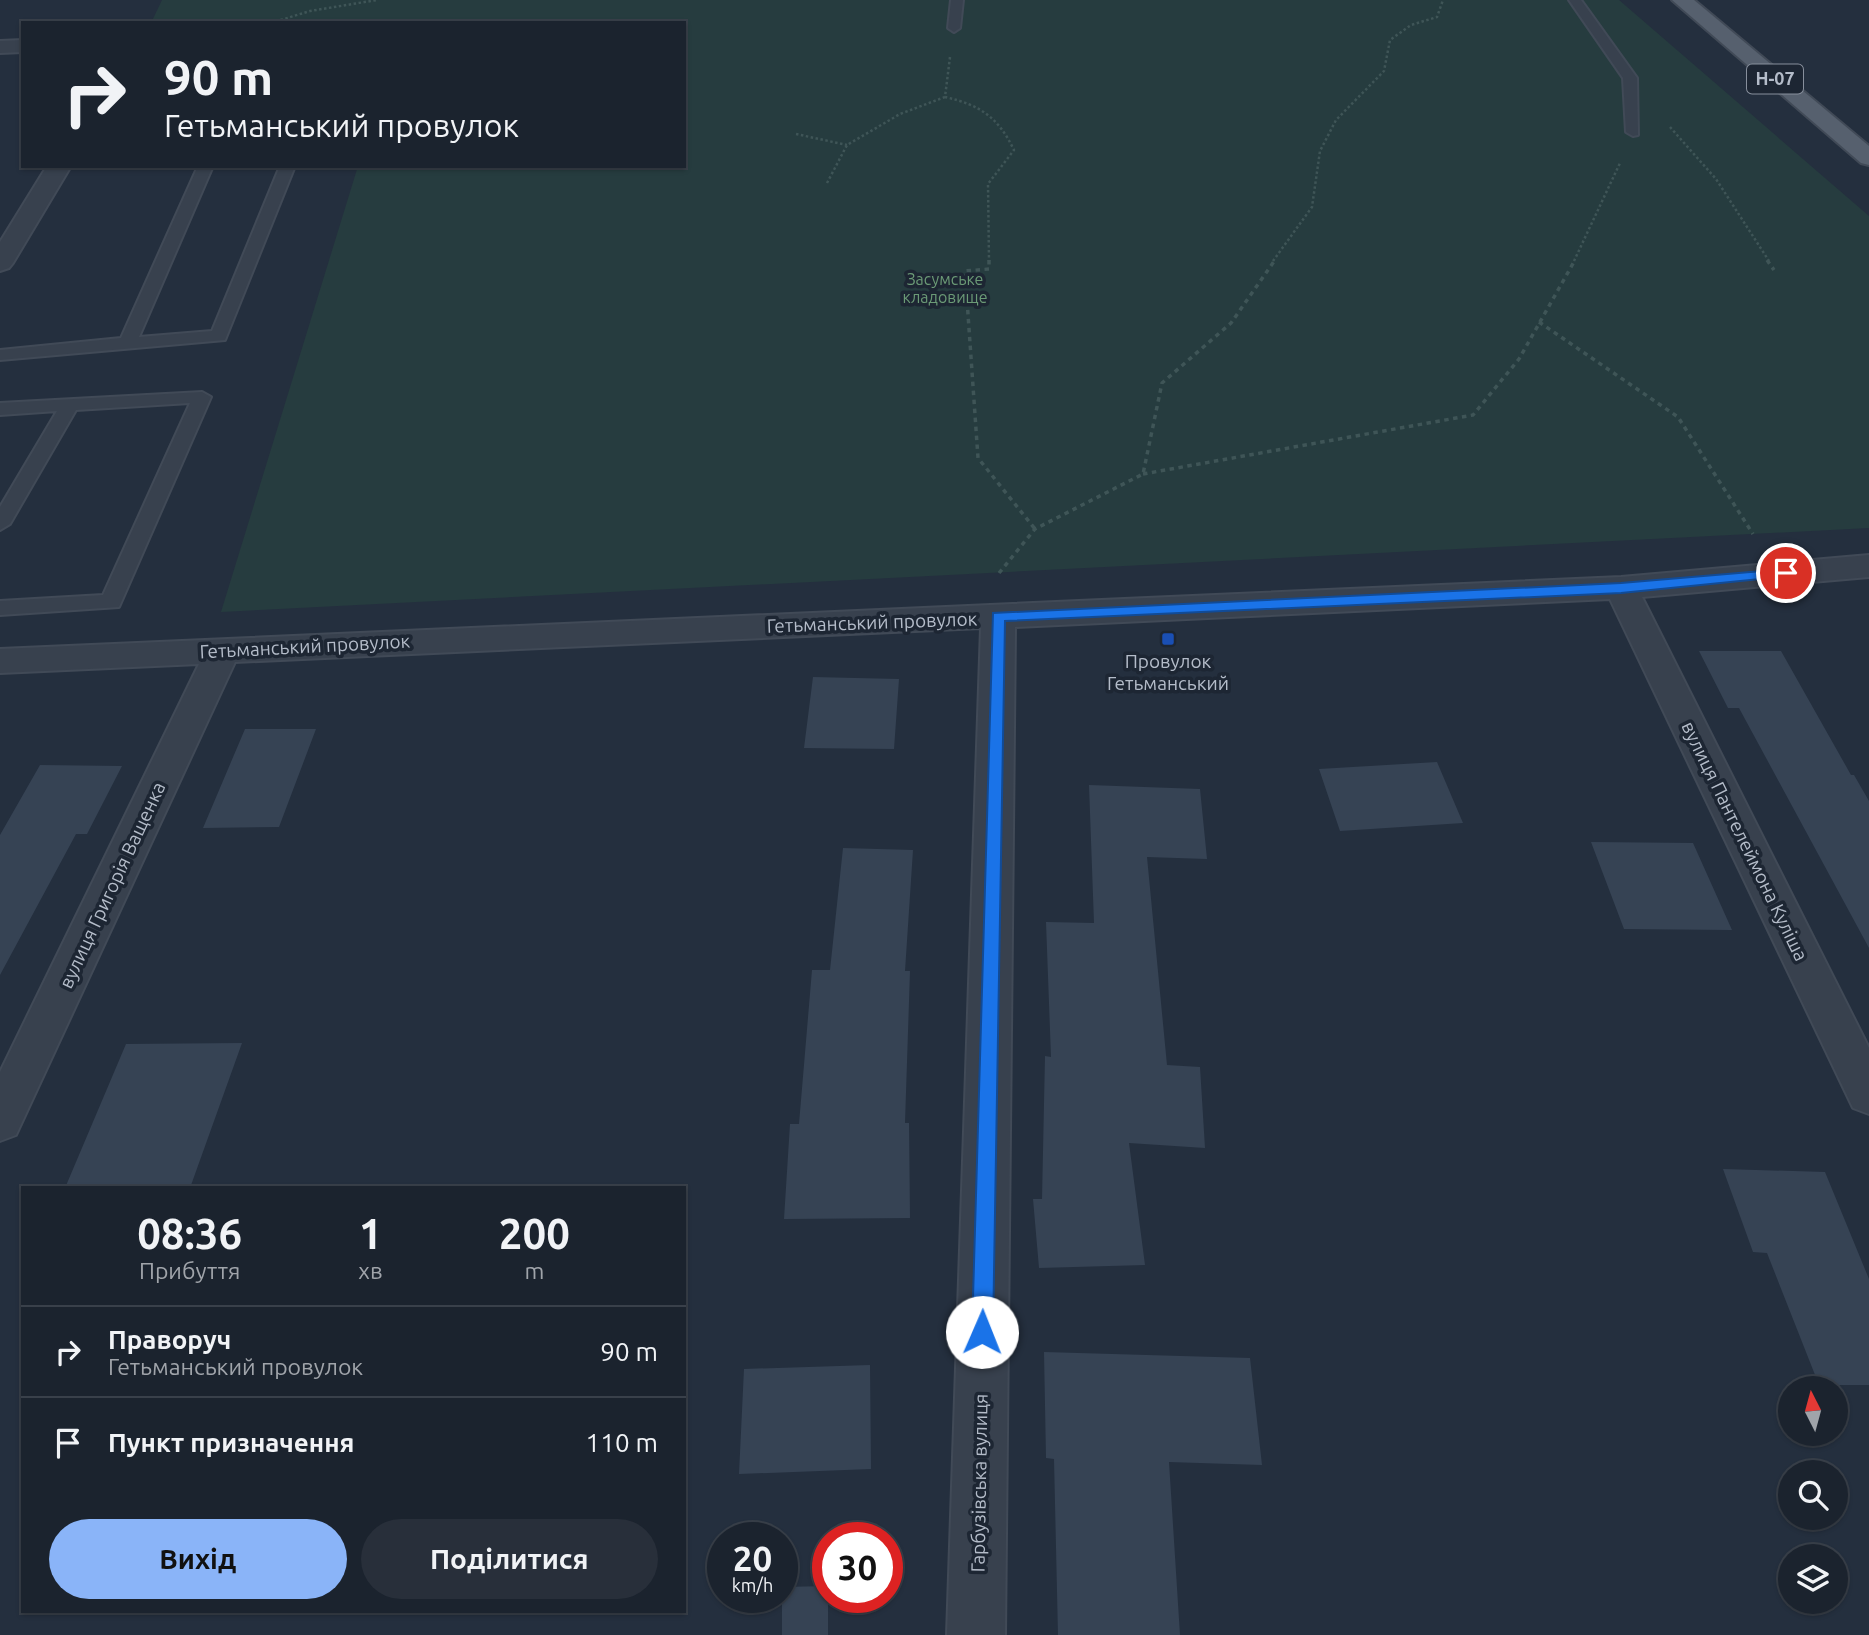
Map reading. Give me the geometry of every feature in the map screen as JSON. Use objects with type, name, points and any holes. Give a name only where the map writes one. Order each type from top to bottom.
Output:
[{"type":"main road","name":"Н-07","points":[[1682,0],[1869,158]]},
{"type":"street","points":[[0,47],[21,47]]},
{"type":"street","points":[[0,264],[58,168]]},
{"type":"street","name":"Гетьманський провулок","points":[[0,661],[1621,588],[1869,566]]},
{"type":"street","name":"вулиця Пантелеймона Куліша","points":[[1621,588],[1869,1094]]},
{"type":"street","name":"Гарбузівська вулиця","points":[[976,1635],[998,617]]},
{"type":"street","name":"вулиця Григорія Ващенка","points":[[0,1120],[223,650]]},
{"type":"lane","points":[[954,28],[957,0]]},
{"type":"lane","points":[[1575,0],[1630,78],[1633,132]]},
{"type":"lane","points":[[128,343],[205,168]]},
{"type":"lane","points":[[0,355],[219,336],[287,168]]},
{"type":"lane","points":[[0,409],[202,397],[111,602],[0,608]]},
{"type":"lane","points":[[0,524],[70,405]]},
{"type":"path","points":[[278,21],[310,11],[377,0]]},
{"type":"path","points":[[1143,474],[1162,383],[1231,323],[1312,207],[1320,151],[1336,120],[1384,71],[1390,40],[1411,25],[1437,17],[1443,0]]},
{"type":"path","points":[[945,97],[954,28]]},
{"type":"path","points":[[828,183],[847,145],[900,114],[945,97],[980,104],[1001,122],[1014,150],[988,184],[989,269],[965,271],[978,458],[1035,529]]},
{"type":"path","points":[[1632,115],[1668,125],[1716,178],[1774,270]]},
{"type":"path","points":[[998,617],[998,574],[1035,529],[1143,474],[1473,415],[1519,359],[1577,257],[1633,132]]},
{"type":"path","points":[[796,134],[847,145]]},
{"type":"path","points":[[1539,322],[1678,417],[1753,534]]},
{"type":"green space","name":"Засумське кладовище","points":[[162,0],[1619,0],[1869,216],[1869,528],[221,612],[357,168],[686,168],[686,21],[152,21]]},
{"type":"building","points":[[1699,651],[1781,651],[1851,775],[1854,775],[1869,801],[1869,948],[1739,708],[1728,708]]},
{"type":"building","points":[[813,677],[899,679],[894,749],[804,748]]},
{"type":"building","points":[[245,729],[316,729],[279,827],[203,828]]},
{"type":"building","points":[[1437,762],[1463,823],[1340,831],[1319,769]]},
{"type":"building","points":[[40,765],[122,766],[87,834],[76,834],[0,975],[0,835]]},
{"type":"building","points":[[1089,785],[1200,789],[1207,859],[1147,857],[1167,1065],[1200,1067],[1205,1148],[1129,1143],[1145,1265],[1039,1268],[1033,1199],[1042,1199],[1045,1056],[1051,1057],[1046,922],[1094,923]]},
{"type":"building","points":[[1591,842],[1693,843],[1732,930],[1624,929]]},
{"type":"building","points":[[843,848],[913,850],[905,971],[910,971],[905,1123],[909,1123],[910,1218],[784,1219],[790,1124],[799,1124],[812,970],[830,970]]},
{"type":"building","points":[[242,1043],[191,1186],[66,1186],[126,1044]]},
{"type":"building","points":[[1723,1169],[1825,1172],[1869,1279],[1869,1385],[1848,1385],[1848,1376],[1815,1376],[1767,1253],[1753,1252]]},
{"type":"building","points":[[1044,1352],[1250,1358],[1262,1465],[1169,1462],[1180,1635],[1058,1635],[1054,1459],[1046,1458]]},
{"type":"building","points":[[870,1365],[871,1469],[739,1474],[744,1369]]},
{"type":"building","points":[[812,1586],[812,1613],[828,1613],[828,1635],[782,1635],[782,1613],[798,1613],[798,1587]]},
{"type":"place","name":"Провулок Гетьманський","points":[[1168,639]]},
{"type":"route","points":[[982,1332],[998,617],[1621,588],[1786,573]]}]
